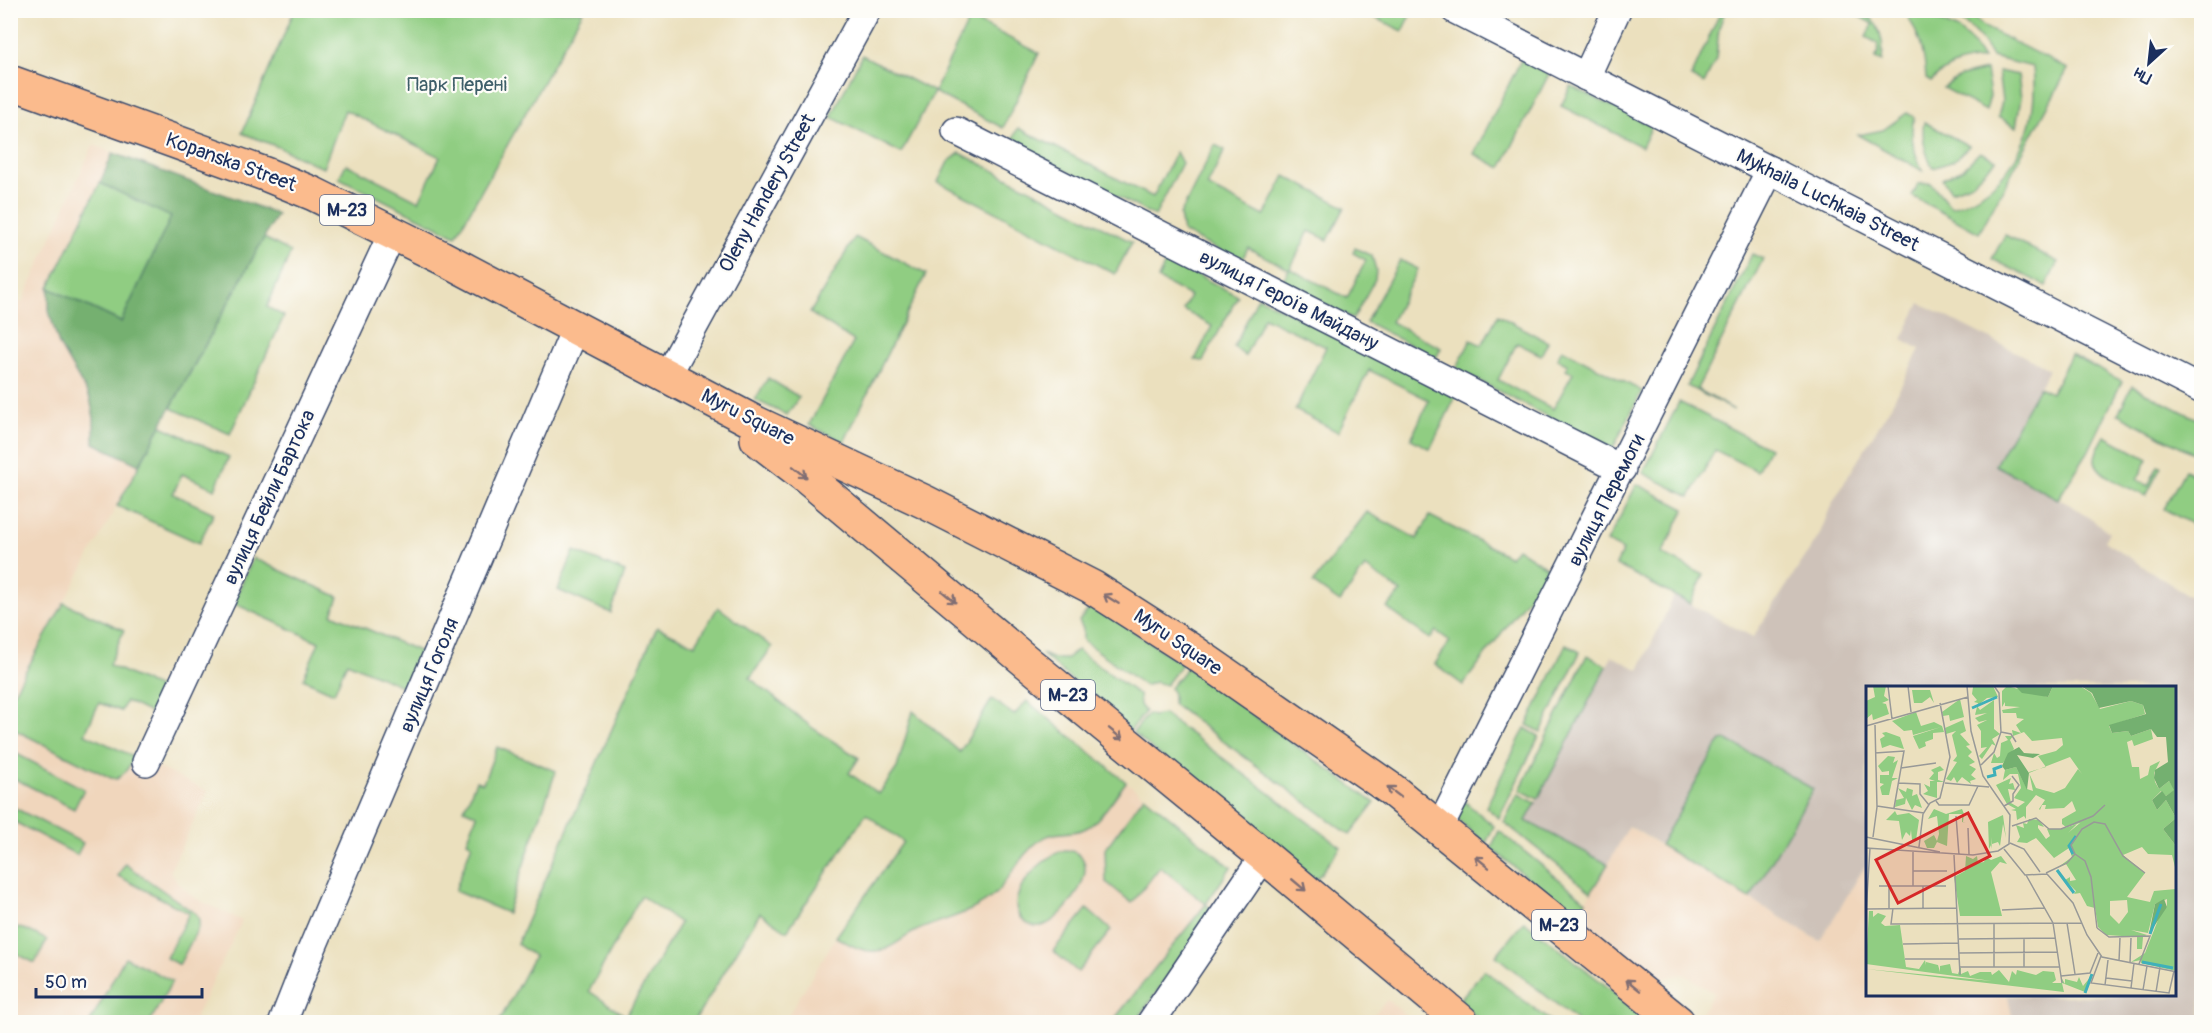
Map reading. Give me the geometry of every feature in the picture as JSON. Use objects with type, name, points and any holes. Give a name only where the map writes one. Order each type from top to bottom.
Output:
[{"type":"highway","name":"Kopanska Street","points":[[10,82],[294,185],[393,232],[667,376]]},
{"type":"highway","name":"Myru Square","points":[[667,376],[756,423],[925,502],[1092,587],[1196,653],[1392,790],[1678,1023]]},
{"type":"highway","name":"Myru Square","points":[[667,376],[770,448],[1264,856],[1462,1023]]},
{"type":"highway","points":[[901,557],[886,536],[884,524],[887,514],[894,507],[925,502]]},
{"type":"street","name":"Oleny Handery Street","points":[[667,376],[867,10]]},
{"type":"street","name":"Mykhaila Luchkaia Street","points":[[1455,10],[2202,390]]},
{"type":"street","points":[[1586,77],[1617,10]]},
{"type":"street","name":"вулиця Героїв Майдану","points":[[956,131],[1622,469]]},
{"type":"street","name":"вулиця Перемоги","points":[[1440,827],[1622,469],[1770,170]]},
{"type":"street","name":"вулиця Бейли Бартока","points":[[146,762],[393,232]]},
{"type":"street","name":"вулиця Гоголя","points":[[283,1023],[576,327]]},
{"type":"street","points":[[1151,1023],[1264,856]]},
{"type":"shaded area","points":[[93,145],[277,214],[11,699],[11,298],[22,303]]},
{"type":"shaded area","points":[[1920,303],[2049,369],[1995,465],[2074,507],[2109,532],[2104,541],[2201,604],[2201,1022],[2013,1022],[2008,997],[2176,997],[2176,686],[1866,686],[1866,865],[1820,941],[1629,826],[1608,864],[1526,821],[1612,656],[1639,670],[1674,596],[1753,637],[1819,536],[1832,503],[1889,409],[1920,349],[1902,339]]},
{"type":"shaded area","points":[[11,699],[208,791],[170,871],[179,884],[193,897],[242,921],[193,1022],[17,1022],[11,1019]]},
{"type":"shaded area","points":[[992,699],[1014,715],[1027,701],[1231,867],[1206,904],[1213,911],[1136,1022],[784,1022],[836,937],[915,825]]},
{"type":"shaded area","points":[[1628,826],[1820,941],[1866,865],[1866,997],[2008,997],[2013,1022],[1708,1022],[1699,1016],[1714,993],[1684,974],[1662,978],[1611,948],[1576,918]]},
{"type":"shaded area","points":[[1387,1000],[1395,1006],[1413,1022],[1367,1022]]},
{"type":"green space","name":"Парк Перені","points":[[294,10],[583,11],[456,236],[339,178],[346,164],[419,201],[440,157],[345,110],[323,168],[242,133]]},
{"type":"green space","points":[[1361,11],[1413,11],[1403,31]]},
{"type":"green space","points":[[1721,11],[1725,11],[1719,28],[1716,59],[1704,84],[1691,77]]},
{"type":"green space","points":[[1849,11],[1867,15],[1878,27],[1881,35],[1882,62],[1875,59],[1879,52],[1877,43],[1866,37],[1873,24]]},
{"type":"green space","points":[[1904,11],[1918,11],[1958,30],[1971,41],[1983,59],[1954,65],[1931,82],[1926,79],[1920,43]]},
{"type":"green space","points":[[1943,11],[1961,11],[1971,15],[1984,27],[2068,69],[1979,233],[1912,196],[1918,184],[1931,183],[1951,207],[1973,199],[1991,187],[2018,154],[2026,134],[2032,112],[2033,67],[1992,57],[1972,30]]},
{"type":"green space","points":[[970,18],[1039,53],[1003,128],[934,92]]},
{"type":"green space","points":[[862,55],[934,92],[901,153],[831,117]]},
{"type":"green space","points":[[1521,60],[1549,74],[1501,168],[1474,154]]},
{"type":"green space","points":[[1986,70],[1990,96],[1986,111],[1943,88],[1961,76]]},
{"type":"green space","points":[[1998,71],[2018,75],[2021,98],[2016,127],[1998,117],[2002,101]]},
{"type":"green space","points":[[1571,86],[1652,126],[1642,147],[1561,106]]},
{"type":"green space","points":[[1907,113],[1914,117],[1913,145],[1923,171],[1858,135],[1883,130]]},
{"type":"green space","points":[[1924,122],[1969,146],[1953,161],[1933,168],[1924,146]]},
{"type":"green space","points":[[1018,128],[1153,197],[1176,152],[1182,163],[1155,216],[1011,143]]},
{"type":"green space","points":[[1215,145],[1225,150],[1207,186],[1264,216],[1285,176],[1345,207],[1328,240],[1309,231],[1290,269],[1347,298],[1366,260],[1353,253],[1355,248],[1372,256],[1376,270],[1375,279],[1353,319],[1282,282],[1289,269],[1248,248],[1241,262],[1183,232],[1180,215]]},
{"type":"green space","points":[[1980,152],[1996,160],[1972,183],[1951,191],[1942,179],[1963,169]]},
{"type":"green space","points":[[113,153],[277,214],[139,465],[94,443],[94,418],[90,398],[59,345],[49,311],[49,288],[121,322],[171,217],[100,183]]},
{"type":"green space","points":[[960,153],[1132,242],[1115,274],[938,182],[948,162]]},
{"type":"green space","points":[[100,183],[172,217],[121,322],[49,288]]},
{"type":"green space","points":[[2005,235],[2058,262],[2046,286],[1992,259]]},
{"type":"green space","points":[[855,237],[926,274],[844,442],[809,425],[854,341],[810,313]]},
{"type":"green space","points":[[264,238],[291,252],[267,307],[284,316],[230,434],[171,408]]},
{"type":"green space","points":[[1752,254],[1763,259],[1697,389],[1734,410],[1687,386]]},
{"type":"green space","points":[[1167,259],[1238,296],[1203,361],[1195,360],[1212,326],[1183,310],[1190,296],[1158,279]]},
{"type":"green space","points":[[1400,260],[1418,269],[1391,322],[1441,348],[1436,358],[1366,322]]},
{"type":"green space","points":[[1258,297],[1456,396],[1430,449],[1411,439],[1429,400],[1369,370],[1338,432],[1295,410],[1326,347],[1264,317],[1245,356],[1234,347]]},
{"type":"green space","points":[[1498,315],[1548,342],[1541,355],[1517,343],[1498,380],[1553,409],[1573,373],[1566,369],[1568,365],[1557,359],[1562,349],[1642,391],[1612,450],[1456,369],[1471,340],[1482,345]]},
{"type":"green space","points":[[2071,355],[2122,381],[2088,452],[2058,499],[1995,465],[2039,387],[2051,393]]},
{"type":"green space","points":[[768,378],[799,397],[787,415],[755,400]]},
{"type":"green space","points":[[2132,386],[2201,421],[2201,447],[2197,445],[2193,453],[2118,414]]},
{"type":"green space","points":[[1679,402],[1769,448],[1757,471],[1715,450],[1690,497],[1643,473]]},
{"type":"green space","points":[[161,426],[229,457],[215,489],[182,474],[173,494],[214,513],[199,543],[117,506]]},
{"type":"green space","points":[[2105,436],[2148,459],[2137,480],[2148,486],[2158,466],[2161,467],[2146,496],[2100,470],[2095,458]]},
{"type":"green space","points":[[2185,470],[2201,479],[2201,493],[2195,505],[2201,509],[2201,529],[2164,509]]},
{"type":"green space","points":[[1637,484],[1685,509],[1662,554],[1704,575],[1690,604],[1616,565],[1623,550],[1607,542]]},
{"type":"green space","points":[[1367,512],[1417,539],[1430,516],[1510,557],[1517,548],[1549,569],[1463,685],[1435,664],[1450,641],[1436,631],[1430,639],[1387,608],[1401,592],[1365,567],[1340,602],[1313,583]]},
{"type":"green space","points":[[574,551],[625,572],[611,613],[558,590]]},
{"type":"green space","points":[[253,558],[339,597],[332,614],[421,652],[406,688],[347,662],[334,693],[303,679],[319,642],[233,603]]},
{"type":"green space","points":[[64,603],[124,630],[109,665],[166,691],[154,715],[126,701],[121,711],[99,703],[85,734],[135,757],[126,771],[117,779],[11,728],[10,699]]},
{"type":"green space","points":[[1093,604],[1182,664],[1166,685],[1155,682],[1145,686],[1083,640],[1083,629],[1079,621]]},
{"type":"green space","points":[[718,607],[772,647],[750,678],[814,729],[859,758],[849,773],[879,794],[897,768],[913,711],[960,752],[992,699],[1014,715],[1027,701],[1126,782],[1090,826],[1079,831],[1050,835],[1040,840],[1022,858],[1002,886],[988,900],[968,911],[924,927],[885,949],[864,950],[836,937],[903,842],[866,814],[787,931],[760,913],[694,1022],[499,1022],[534,956],[517,944],[657,627],[695,645]],"holes":[[[641,896],[680,923],[626,1016],[589,991]]]},
{"type":"green space","points":[[1566,644],[1580,652],[1541,732],[1527,725]]},
{"type":"green space","points":[[1077,650],[1139,695],[1140,705],[1145,712],[1130,731],[1042,654],[1053,659],[1066,659]]},
{"type":"green space","points":[[1587,655],[1607,666],[1538,799],[1520,790]]},
{"type":"green space","points":[[1187,667],[1375,803],[1350,835],[1173,704],[1173,694],[1170,688]]},
{"type":"green space","points":[[1148,714],[1153,716],[1164,714],[1341,847],[1315,881],[1133,733]]},
{"type":"green space","points":[[1525,728],[1539,736],[1499,818],[1486,807]]},
{"type":"green space","points":[[1727,740],[1813,789],[1750,899],[1660,845],[1717,746],[1721,741]]},
{"type":"green space","points":[[497,747],[556,771],[507,913],[455,891],[472,844],[467,841],[477,815],[464,809],[476,781],[483,783]]},
{"type":"green space","points":[[11,751],[84,789],[74,809],[11,777]]},
{"type":"green space","points":[[1518,794],[1536,803],[1526,821],[1608,864],[1591,892],[1504,822]]},
{"type":"green space","points":[[1144,796],[1231,867],[1206,904],[1160,867],[1132,903],[1106,882],[1105,849]]},
{"type":"green space","points":[[1464,801],[1494,826],[1486,843],[1455,818]]},
{"type":"green space","points":[[11,806],[83,843],[77,855],[11,820]]},
{"type":"green space","points":[[1499,831],[1586,901],[1576,918],[1491,848]]},
{"type":"green space","points":[[1065,850],[1078,854],[1084,863],[1084,875],[1080,888],[1072,901],[1052,921],[1042,926],[1028,924],[1017,912],[1016,902],[1020,891],[1036,869],[1046,860]]},
{"type":"green space","points":[[125,864],[196,914],[199,926],[179,965],[166,958],[189,913],[118,876]]},
{"type":"green space","points":[[1206,904],[1213,911],[1136,1022],[1112,1022]]},
{"type":"green space","points":[[1087,909],[1111,930],[1078,972],[1053,951]]},
{"type":"green space","points":[[1524,921],[1652,1022],[1579,1022],[1496,956]]},
{"type":"green space","points":[[11,926],[27,930],[47,940],[35,963],[11,951]]},
{"type":"green space","points":[[125,957],[172,981],[150,1022],[90,1022]]},
{"type":"green space","points":[[1484,970],[1552,1022],[1483,1022],[1458,1002]]}]
